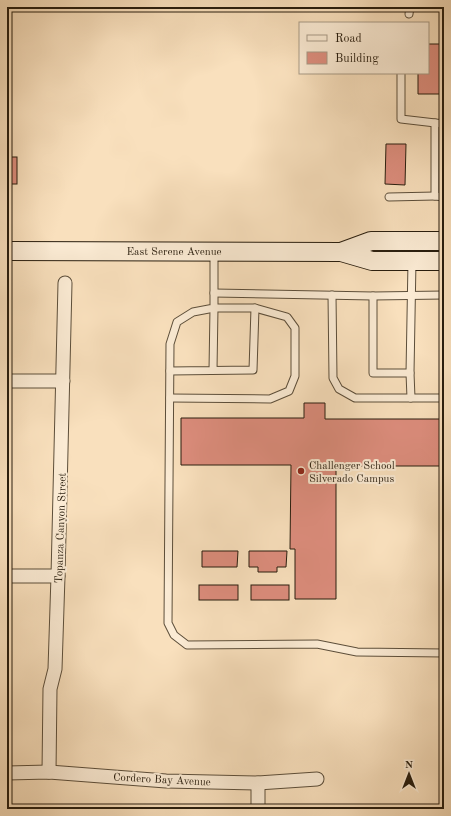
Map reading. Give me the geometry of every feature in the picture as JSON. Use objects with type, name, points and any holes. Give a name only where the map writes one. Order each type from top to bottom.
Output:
[{"type":"main road","name":"East Serene Avenue","points":[[341,252],[371,241],[444,242]]},
{"type":"main road","name":"East Serene Avenue","points":[[7,251],[341,252],[372,261],[444,261]]},
{"type":"street","name":"Topanza Canyon Street","points":[[49,772],[50,689],[55,669],[65,283]]},
{"type":"street","points":[[7,381],[63,381]]},
{"type":"street","points":[[7,576],[58,576]]},
{"type":"street","name":"Cordero Bay Avenue","points":[[7,773],[49,772],[166,781],[258,783],[317,779]]},
{"type":"street","points":[[258,783],[258,809]]},
{"type":"lane","points":[[401,74],[401,119],[444,124]]},
{"type":"lane","points":[[435,123],[435,196]]},
{"type":"lane","points":[[389,197],[444,197]]},
{"type":"lane","points":[[213,370],[214,251]]},
{"type":"lane","points":[[411,398],[412,261]]},
{"type":"lane","points":[[214,293],[373,296],[444,295]]},
{"type":"lane","points":[[332,295],[333,378],[339,390],[355,398],[444,398]]},
{"type":"lane","points":[[373,296],[373,373],[410,373]]},
{"type":"lane","points":[[170,398],[270,399],[289,391],[296,376],[296,328],[287,317],[255,308],[214,308],[193,312],[177,322],[170,344],[168,623],[174,636],[187,645],[318,644],[357,652],[444,653]]},
{"type":"lane","points":[[170,371],[253,370],[255,308]]},
{"type":"building","points":[[429,44],[444,44],[444,94],[418,94],[418,74],[429,74]]},
{"type":"building","points":[[386,144],[406,144],[405,185],[385,184]]},
{"type":"building","points":[[7,157],[17,157],[17,184],[7,184]]},
{"type":"building","points":[[304,403],[325,403],[325,419],[443,419],[443,466],[336,466],[336,599],[295,599],[295,549],[290,549],[291,465],[181,465],[181,418],[304,418]]},
{"type":"building","points":[[202,551],[238,551],[237,567],[202,567]]},
{"type":"building","points":[[249,551],[287,551],[286,567],[277,567],[277,572],[258,572],[258,567],[249,567]]},
{"type":"building","points":[[199,585],[238,585],[238,600],[199,600]]},
{"type":"building","points":[[251,585],[289,585],[289,600],[251,600]]},
{"type":"place","name":"Challenger School Silverado Campus","points":[[301,471]]}]
